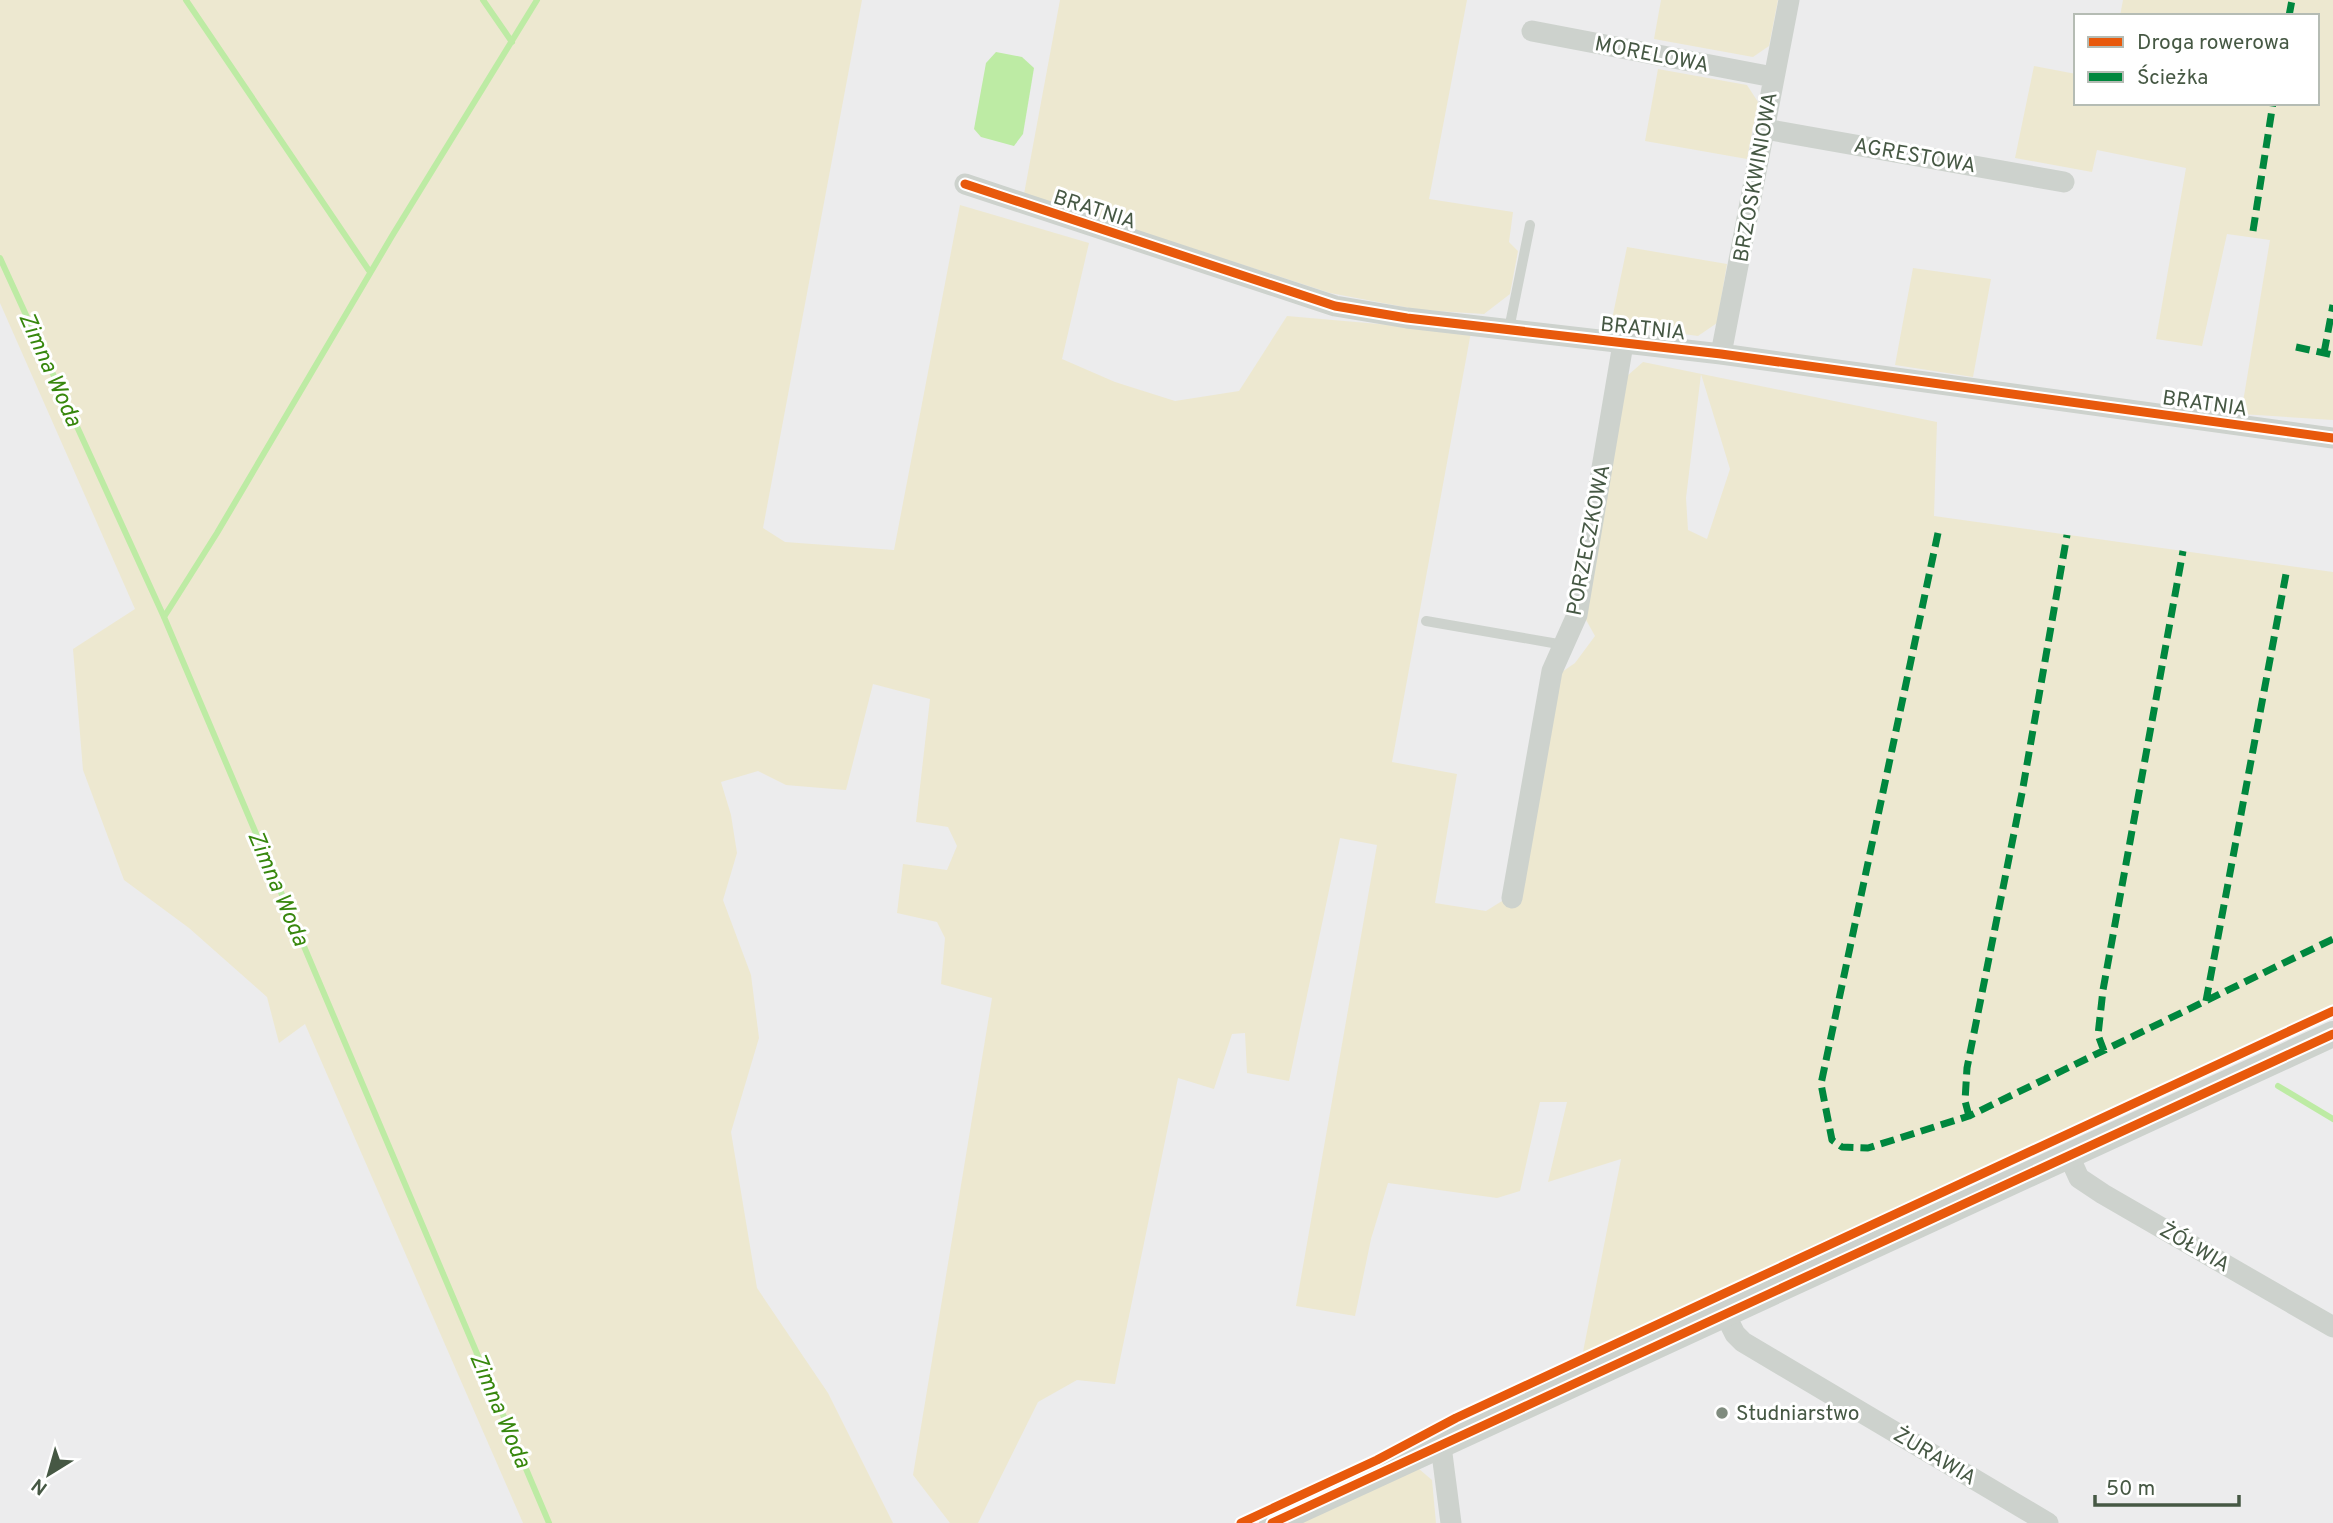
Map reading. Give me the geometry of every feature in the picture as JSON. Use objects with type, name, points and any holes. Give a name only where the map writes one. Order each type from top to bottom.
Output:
[{"type":"street","name":"BRZOSKWINIOWA","points":[[1721,354],[1789,0]]},
{"type":"street","name":"MORELOWA","points":[[1532,31],[1773,77]]},
{"type":"street","name":"AGRESTOWA","points":[[1765,129],[2064,182]]},
{"type":"street","name":"BRATNIA","points":[[965,184],[1335,306],[1407,318],[1721,354],[2333,438]]},
{"type":"street","name":"PORZECZKOWA","points":[[1512,898],[1552,671],[1577,615],[1623,344]]},
{"type":"street","points":[[1272,1523],[2333,1034]]},
{"type":"street","name":"ŻÓŁWIA","points":[[2069,1156],[2080,1178],[2103,1194],[2333,1327]]},
{"type":"street","name":"ŻURAWIA","points":[[1725,1314],[1735,1334],[1743,1342],[2048,1523]]},
{"type":"street","points":[[1441,1446],[1451,1523]]},
{"type":"lane","points":[[1509,329],[1530,225]]},
{"type":"lane","points":[[1426,621],[1564,645]]},
{"type":"shaded area","points":[[0,0],[862,0],[763,528],[785,542],[894,550],[960,205],[1089,243],[1062,359],[1115,382],[1175,401],[1239,391],[1287,316],[1471,332],[1392,762],[1457,774],[1435,903],[1486,911],[1502,901],[1559,674],[1575,663],[1595,636],[1585,618],[1627,376],[1643,362],[1937,422],[1934,516],[2333,572],[2333,1004],[1582,1357],[1621,1159],[1548,1182],[1567,1102],[1540,1102],[1520,1191],[1497,1198],[1388,1183],[1371,1239],[1355,1316],[1296,1306],[1377,845],[1340,838],[1289,1081],[1247,1073],[1245,1033],[1232,1034],[1214,1089],[1178,1078],[1115,1384],[1077,1380],[1038,1402],[978,1523],[950,1523],[913,1475],[992,998],[941,984],[945,938],[937,922],[897,913],[903,864],[947,870],[957,846],[948,827],[916,822],[930,699],[873,684],[846,790],[786,785],[758,771],[721,782],[731,815],[737,853],[723,900],[751,975],[759,1038],[731,1132],[757,1288],[828,1393],[893,1523],[523,1523],[305,1024],[279,1043],[267,997],[189,928],[124,880],[83,770],[73,649],[135,609],[0,303]],"holes":[[[1701,374],[1730,469],[1707,539],[1688,530],[1686,498]]]},
{"type":"shaded area","points":[[1060,0],[1467,0],[1429,199],[1513,212],[1509,242],[1518,251],[1510,294],[1484,314],[1420,310],[1330,293],[1024,194]]},
{"type":"shaded area","points":[[1661,0],[1778,0],[1769,46],[1753,57],[1654,39]]},
{"type":"shaded area","points":[[2123,0],[2333,0],[2333,420],[2241,414],[2270,240],[2227,234],[2202,346],[2156,339],[2186,168],[2097,150],[2092,172],[2015,158],[2034,66],[2074,74],[2074,105],[2319,105],[2319,14],[2120,14]]},
{"type":"shaded area","points":[[996,52],[1022,57],[1034,68],[1023,134],[1014,146],[981,137],[974,129],[986,63]]},
{"type":"shaded area","points":[[1658,69],[1747,85],[1758,102],[1747,159],[1645,141]]},
{"type":"shaded area","points":[[1627,247],[1727,264],[1717,323],[1698,336],[1611,324]]},
{"type":"shaded area","points":[[1913,268],[1991,279],[1973,377],[1895,365]]},
{"type":"shaded area","points":[[1419,1469],[1432,1480],[1436,1523],[1298,1523]]},
{"type":"waterway","points":[[186,0],[370,272]]},
{"type":"waterway","points":[[483,0],[512,42]]},
{"type":"waterway","points":[[164,617],[537,0]]},
{"type":"waterway","name":"Zimna Woda","points":[[0,258],[164,617],[549,1523]]},
{"type":"waterway","points":[[2278,1086],[2333,1119]]},
{"type":"marked path","points":[[2289,14],[2292,0]]},
{"type":"marked path","points":[[2253,231],[2273,105]]},
{"type":"marked path","points":[[2324,353],[2333,305]]},
{"type":"marked path","points":[[2296,347],[2333,355]]},
{"type":"marked path","points":[[1938,533],[1821,1084],[1832,1140],[1842,1147],[1868,1148],[1969,1116],[2333,939]]},
{"type":"marked path","points":[[1969,1116],[1965,1101],[1967,1068],[2022,793],[2067,535]]},
{"type":"marked path","points":[[2104,1051],[2098,1035],[2103,990],[2183,551]]},
{"type":"marked path","points":[[2206,1001],[2286,574]]},
{"type":"cycle path","points":[[965,184],[1335,306],[1407,318],[1721,354],[2333,438]]},
{"type":"cycle path","points":[[1241,1523],[1377,1460],[1456,1418],[2333,1011]]},
{"type":"cycle path","points":[[1272,1523],[2333,1034]]},
{"type":"place","name":"Studniarstwo","points":[[1722,1413]]}]
